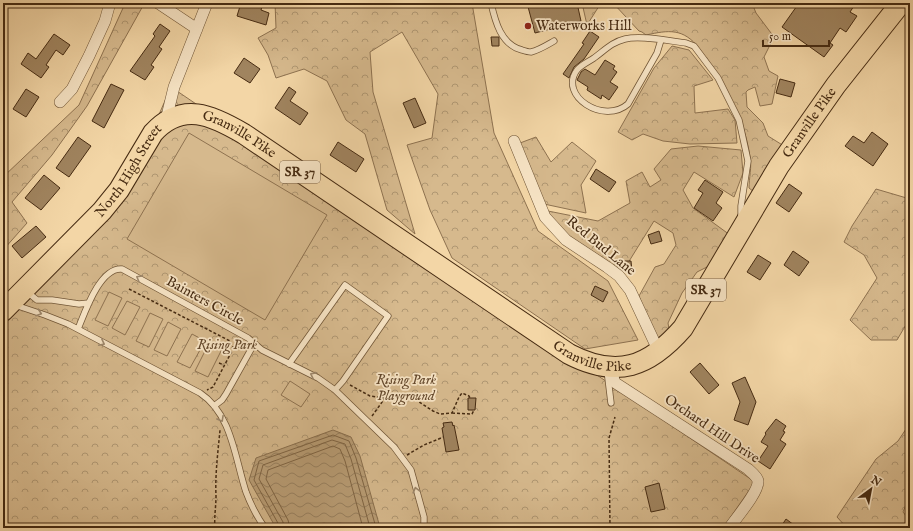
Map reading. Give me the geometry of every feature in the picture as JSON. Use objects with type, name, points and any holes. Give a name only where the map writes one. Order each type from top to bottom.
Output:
[{"type":"highway","name":"Granville Pike","points":[[166,120],[178,115],[193,114],[205,115],[224,122],[569,354],[591,364],[609,367],[630,366],[638,364],[659,352],[669,344],[683,328],[742,226],[803,130],[836,85],[901,3]]},
{"type":"highway","name":"North High Street","points":[[7,307],[102,211],[119,190],[153,133],[166,120]]},
{"type":"street","points":[[60,102],[72,89],[89,56],[105,21],[110,3]]},
{"type":"street","points":[[158,3],[197,29]]},
{"type":"street","name":"North High Street","points":[[166,120],[174,87],[207,3]]},
{"type":"street","name":"Red Bud Lane","points":[[514,141],[545,217],[566,240],[619,276],[630,290],[659,352]]},
{"type":"street","name":"Orchard Hill Drive","points":[[609,367],[614,382],[748,469],[757,478],[757,487],[730,527]]},
{"type":"lane","points":[[491,3],[494,19],[500,32],[508,43],[519,49],[530,52],[554,41]]},
{"type":"lane","points":[[662,40],[657,53],[628,104],[622,109],[602,112],[579,99],[574,91],[572,80],[577,70],[612,44],[626,39],[636,38],[662,40],[686,43],[694,46],[718,78],[740,120],[748,161],[740,214],[742,226]]},
{"type":"lane","name":"Bainters Circle","points":[[89,303],[104,277],[117,269],[122,269],[248,338],[262,350],[318,378],[335,390],[394,447],[403,458],[411,470],[424,517],[424,528]]},
{"type":"lane","points":[[289,364],[344,285],[388,316],[343,381],[335,390]]},
{"type":"lane","points":[[25,290],[37,300],[52,300],[79,304],[89,303],[78,329]]},
{"type":"lane","points":[[7,307],[45,315],[78,329],[200,393],[214,406],[230,436],[247,493],[264,528]]},
{"type":"lane","points":[[214,406],[222,400],[226,394],[254,344]]},
{"type":"lane","points":[[609,367],[606,375],[611,403]]},
{"type":"lane","points":[[258,518],[260,528]]},
{"type":"path","points":[[128,289],[149,301],[230,340],[233,349],[213,387],[200,393]]},
{"type":"path","points":[[232,347],[238,347],[249,353]]},
{"type":"path","points":[[219,363],[224,365]]},
{"type":"path","points":[[343,381],[370,396],[385,398],[407,394],[440,414],[472,414],[474,410]]},
{"type":"path","points":[[452,413],[461,394],[465,394],[470,398]]},
{"type":"path","points":[[370,419],[385,398]]},
{"type":"path","points":[[610,528],[609,438],[616,417]]},
{"type":"path","points":[[215,528],[215,487],[222,420]]},
{"type":"path","points":[[403,458],[424,445],[441,438]]},
{"type":"path","points":[[35,528],[36,526],[48,528]]},
{"type":"green space","points":[[128,3],[144,4],[87,106],[52,155],[12,202],[27,223],[4,249],[6,263],[3,266],[3,177],[79,105],[123,8]]},
{"type":"green space","points":[[275,3],[472,3],[494,133],[538,231],[608,281],[638,340],[585,349],[452,258],[430,210],[407,145],[432,138],[438,94],[402,32],[370,52],[373,92],[415,234],[387,210],[365,134],[346,120],[327,81],[304,69],[276,78],[268,55],[258,38],[276,28]]},
{"type":"green space","points":[[582,3],[601,3],[587,25]]},
{"type":"green space","points":[[613,3],[752,3],[756,13],[774,37],[764,57],[769,71],[778,76],[772,104],[760,106],[755,87],[746,92],[747,107],[763,123],[768,136],[784,146],[754,192],[749,188],[751,161],[747,141],[738,113],[724,87],[699,48],[687,37],[675,32],[662,32],[646,35],[639,31]]},
{"type":"green space","points":[[672,46],[689,50],[713,80],[694,86],[695,113],[728,109],[735,120],[737,143],[690,144],[663,141],[643,134],[632,140],[618,132],[654,68]]},
{"type":"green space","name":"Rising Park","points":[[171,87],[755,482],[723,528],[3,528],[3,311],[84,231],[147,142]]},
{"type":"green space","points":[[189,133],[327,215],[265,320],[127,239]]},
{"type":"green space","points":[[536,137],[551,162],[572,142],[596,161],[581,185],[586,213],[544,204],[520,143]]},
{"type":"green space","points":[[698,146],[741,150],[743,173],[734,197],[694,172],[683,190],[693,208],[730,235],[713,264],[697,272],[682,293],[668,323],[670,335],[657,342],[639,296],[655,267],[664,264],[676,245],[673,233],[654,221],[623,271],[558,229],[548,211],[598,221],[630,203],[626,181],[642,172],[650,187],[661,180],[654,169],[671,149]]},
{"type":"green space","points":[[876,189],[910,199],[910,318],[897,340],[871,340],[850,320],[877,278],[864,255],[844,242],[852,226]]},
{"type":"green space","points":[[109,292],[122,298],[108,326],[95,320]]},
{"type":"green space","points":[[127,301],[140,307],[125,335],[112,328]]},
{"type":"green space","points":[[150,313],[163,319],[149,347],[136,341]]},
{"type":"green space","points":[[168,322],[181,329],[167,356],[154,350]]},
{"type":"green space","points":[[192,334],[205,341],[190,368],[177,362]]},
{"type":"green space","points":[[209,343],[222,349],[208,377],[195,371]]},
{"type":"green space","points":[[290,381],[310,394],[301,407],[281,395]]},
{"type":"green space","points":[[910,423],[910,495],[903,512],[910,521],[910,528],[847,528],[837,517],[876,459],[898,441]]},
{"type":"water","points":[[333,430],[351,437],[360,456],[379,524],[378,528],[276,528],[249,480],[256,458]]},
{"type":"building","points":[[241,3],[263,3],[261,10],[269,13],[266,25],[237,16]]},
{"type":"building","points":[[527,3],[577,3],[581,21],[535,33]]},
{"type":"building","points":[[799,3],[856,3],[850,12],[857,16],[846,32],[840,28],[830,43],[833,45],[824,57],[782,27]]},
{"type":"building","points":[[160,24],[170,31],[159,47],[162,49],[151,65],[154,67],[145,80],[130,71],[155,36],[153,34]]},
{"type":"building","points":[[590,31],[599,37],[584,59],[574,67],[569,78],[563,74],[584,44],[582,43]]},
{"type":"building","points":[[54,34],[70,45],[63,55],[56,50],[46,65],[49,67],[41,78],[21,64],[28,53],[36,59]]},
{"type":"building","points":[[491,37],[499,37],[499,46],[492,46]]},
{"type":"building","points":[[244,58],[260,69],[250,83],[234,73]]},
{"type":"building","points":[[605,60],[615,66],[613,69],[617,72],[610,82],[618,87],[609,100],[602,95],[601,99],[587,90],[588,87],[577,80],[581,72],[585,69],[595,75]]},
{"type":"building","points":[[780,79],[795,83],[791,97],[776,93]]},
{"type":"building","points":[[111,84],[124,90],[104,128],[92,121]]},
{"type":"building","points":[[289,87],[296,92],[290,101],[308,113],[300,125],[275,108]]},
{"type":"building","points":[[26,89],[39,97],[26,117],[13,109]]},
{"type":"building","points":[[415,98],[426,123],[414,128],[403,103]]},
{"type":"building","points":[[872,132],[888,144],[873,166],[845,146],[853,136],[864,143]]},
{"type":"building","points":[[78,137],[91,146],[69,177],[56,168]]},
{"type":"building","points":[[338,142],[364,159],[356,172],[330,155]]},
{"type":"building","points":[[596,169],[616,182],[609,192],[590,179]]},
{"type":"building","points":[[44,175],[60,188],[41,210],[25,198]]},
{"type":"building","points":[[705,180],[723,192],[716,203],[722,208],[713,221],[694,208],[703,193],[698,190]]},
{"type":"building","points":[[789,184],[802,193],[789,212],[776,203]]},
{"type":"building","points":[[36,226],[46,237],[22,258],[12,246]]},
{"type":"building","points":[[659,231],[662,241],[651,244],[648,235]]},
{"type":"building","points":[[793,251],[809,262],[799,276],[784,265]]},
{"type":"building","points":[[758,255],[771,263],[760,280],[747,272]]},
{"type":"building","points":[[623,261],[631,261],[632,271],[624,271]]},
{"type":"building","points":[[595,286],[608,292],[603,302],[591,295]]},
{"type":"building","points":[[700,363],[719,385],[709,394],[690,372]]},
{"type":"building","points":[[745,377],[756,402],[748,425],[734,420],[740,402],[732,383]]},
{"type":"building","points":[[468,398],[476,398],[475,410],[468,410]]},
{"type":"building","points":[[776,419],[786,426],[783,431],[785,432],[780,440],[786,444],[770,469],[758,461],[768,446],[761,442],[766,434],[765,433]]},
{"type":"building","points":[[452,422],[453,426],[454,425],[459,450],[446,452],[442,428],[444,427],[443,423]]},
{"type":"building","points":[[659,483],[665,509],[651,512],[645,487]]},
{"type":"building","points":[[786,519],[798,528],[780,528]]},
{"type":"place","name":"Waterworks Hill","points":[[528,26]]},
{"type":"park label","name":"Rising Park Playground","points":[[406,388]]}]
